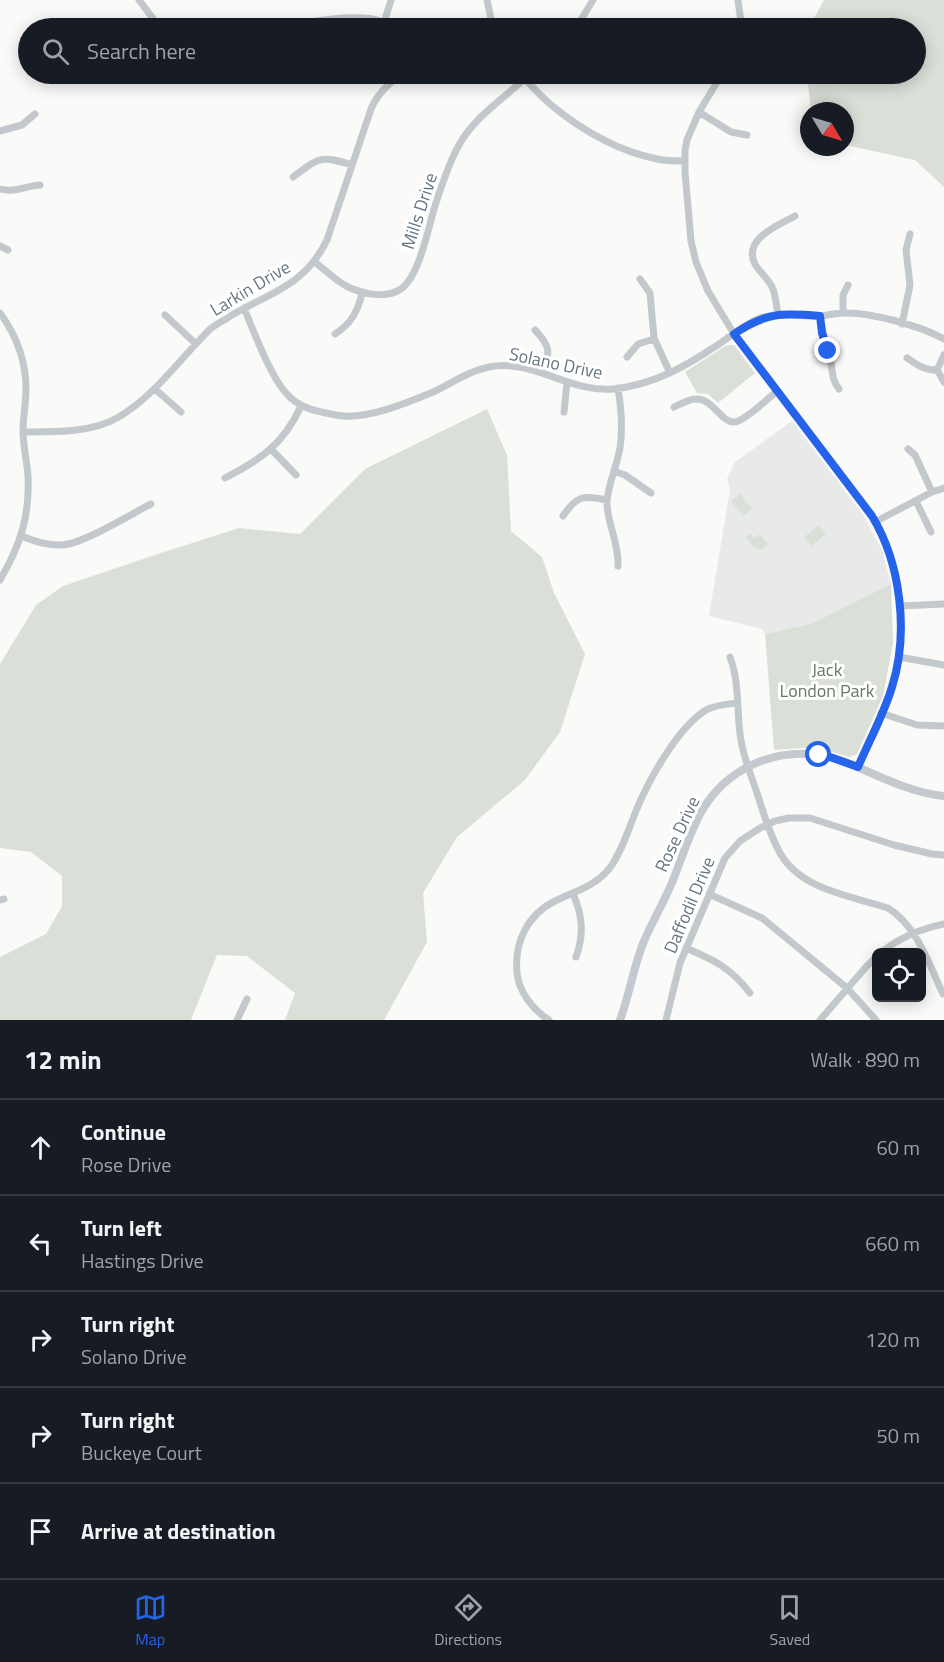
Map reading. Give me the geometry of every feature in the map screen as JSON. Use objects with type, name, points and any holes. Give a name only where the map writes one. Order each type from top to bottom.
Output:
[{"type":"main road","name":"Rose Drive","points":[[620,1020],[646,934],[671,885],[700,815],[711,797],[723,784],[748,766],[775,756],[797,753],[830,757],[913,790],[944,796]]},
{"type":"street","points":[[139,0],[152,18]]},
{"type":"street","points":[[386,18],[392,0]]},
{"type":"street","points":[[487,0],[490,18]]},
{"type":"street","points":[[582,18],[593,0]]},
{"type":"street","points":[[738,0],[739,18]]},
{"type":"street","name":"Larkin Drive","points":[[23,432],[67,430],[103,424],[117,418],[155,389],[209,330],[244,308],[287,286],[315,262],[327,240],[370,109],[376,97],[388,84]]},
{"type":"street","name":"Mills Drive","points":[[362,293],[385,294],[402,288],[410,279],[419,260],[452,157],[460,142],[482,116],[516,84]]},
{"type":"street","points":[[533,84],[551,105],[578,124],[615,145],[660,160],[685,161]]},
{"type":"street","points":[[716,84],[699,112],[687,140],[685,161],[691,241],[696,262],[708,291],[734,334],[875,522],[890,556],[896,581],[900,606],[899,657],[892,686],[858,767]]},
{"type":"street","points":[[699,112],[731,132],[747,135]]},
{"type":"street","points":[[0,131],[22,125],[35,114]]},
{"type":"street","points":[[293,177],[314,161],[321,159],[352,165]]},
{"type":"street","points":[[0,189],[7,191],[40,185]]},
{"type":"street","points":[[778,314],[772,287],[756,266],[753,250],[767,232],[795,216]]},
{"type":"street","points":[[902,324],[909,285],[906,249],[910,234]]},
{"type":"street","points":[[0,246],[8,250]]},
{"type":"street","points":[[315,262],[345,286],[362,293],[359,307],[345,328],[335,334]]},
{"type":"street","points":[[640,279],[650,293],[654,339],[670,373]]},
{"type":"street","points":[[843,313],[843,296],[848,285]]},
{"type":"street","points":[[225,478],[259,460],[271,450],[290,426],[301,406],[285,392],[279,382],[244,308]]},
{"type":"street","points":[[0,313],[12,332],[22,358],[26,388],[23,432],[28,475],[27,513],[21,536],[0,580]]},
{"type":"street","name":"Solano Drive","points":[[301,406],[314,411],[359,416],[392,408],[423,396],[470,372],[487,367],[512,365],[543,372],[567,382],[600,389],[636,386],[654,381],[692,362],[758,320],[786,313],[820,316],[843,313],[864,314],[928,331],[944,339]]},
{"type":"street","points":[[165,315],[196,344]]},
{"type":"street","points":[[820,316],[833,379],[839,389]]},
{"type":"street","points":[[535,330],[546,341],[548,348],[549,355],[543,372]]},
{"type":"street","points":[[627,357],[638,344],[654,339]]},
{"type":"street","points":[[944,355],[937,370],[944,382]]},
{"type":"street","points":[[907,358],[919,367],[937,370]]},
{"type":"street","points":[[564,412],[567,382]]},
{"type":"street","points":[[618,388],[620,446],[607,500],[619,553],[618,566]]},
{"type":"street","points":[[155,389],[181,412]]},
{"type":"street","points":[[674,407],[689,400],[701,399],[733,423],[741,421],[777,391]]},
{"type":"street","points":[[908,449],[915,455],[932,492]]},
{"type":"street","points":[[271,450],[296,475]]},
{"type":"street","points":[[614,471],[625,475],[651,493]]},
{"type":"street","points":[[875,522],[944,488]]},
{"type":"street","points":[[563,516],[578,498],[585,496],[607,500]]},
{"type":"street","points":[[916,501],[932,532]]},
{"type":"street","points":[[21,536],[43,544],[65,545],[82,539],[151,504]]},
{"type":"street","points":[[900,606],[944,604]]},
{"type":"street","points":[[730,657],[734,668],[740,737],[767,824],[780,853],[786,862],[801,875],[820,887],[888,908],[902,917],[914,933],[944,994]]},
{"type":"street","points":[[899,657],[944,665]]},
{"type":"street","points":[[549,1020],[540,1014],[521,990],[517,976],[518,942],[540,911],[592,885],[611,867],[642,795],[676,741],[690,724],[705,711],[716,706],[737,703]]},
{"type":"street","points":[[881,713],[916,725],[944,726]]},
{"type":"street","name":"Daffodil Drive","points":[[666,1020],[675,979],[686,948],[725,858],[740,841],[767,824],[789,818],[810,818],[894,845],[944,855]]},
{"type":"street","points":[[573,894],[578,904],[582,924],[576,957]]},
{"type":"street","points":[[709,894],[762,918],[847,988],[876,1020]]},
{"type":"street","points":[[887,948],[914,933],[944,924]]},
{"type":"street","points":[[686,948],[707,956],[732,972],[750,993]]},
{"type":"street","points":[[820,1020],[872,961]]},
{"type":"street","points":[[237,1020],[248,999]]},
{"type":"shaded area","points":[[792,421],[864,516],[882,550],[891,584],[811,624],[765,634],[762,629],[709,616],[730,490],[727,479],[735,462]]},
{"type":"green space","points":[[824,0],[944,0],[944,187],[915,160],[854,147],[854,102],[810,102],[808,84],[926,84],[926,18],[814,18]]},
{"type":"green space","points":[[727,345],[734,345],[755,373],[718,403],[708,394],[697,393],[685,372]]},
{"type":"green space","points":[[487,409],[507,455],[511,531],[542,557],[554,593],[585,654],[560,732],[525,780],[457,837],[423,893],[427,942],[384,1020],[285,1020],[295,993],[247,956],[217,955],[191,1020],[0,1020],[0,957],[46,934],[62,906],[62,876],[31,852],[0,848],[0,664],[36,605],[63,586],[239,528],[300,534],[365,469]]},
{"type":"green space","points":[[740,494],[752,509],[743,516],[731,501]]},
{"type":"green space","points":[[819,525],[826,534],[811,546],[804,537]]},
{"type":"green space","points":[[750,533],[754,538],[760,534],[768,544],[762,549],[754,547],[746,537]]},
{"type":"green space","name":"Jack London Park","points":[[891,584],[893,643],[883,696],[857,754],[850,757],[815,747],[774,750],[765,634],[811,624]]},
{"type":"route","points":[[819,755],[858,767],[887,701],[897,670],[900,606],[896,581],[886,543],[872,516],[734,334],[747,325],[768,316],[786,313],[820,316],[822,333],[828,351]]}]
